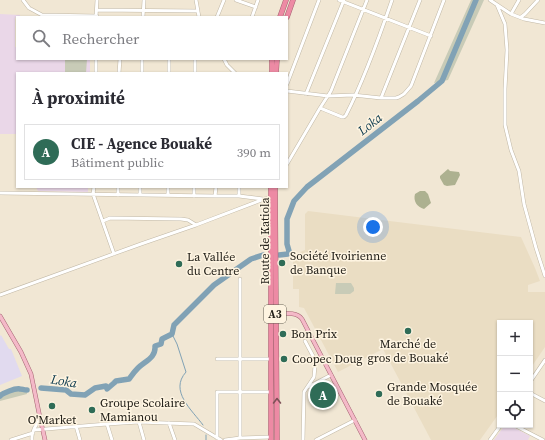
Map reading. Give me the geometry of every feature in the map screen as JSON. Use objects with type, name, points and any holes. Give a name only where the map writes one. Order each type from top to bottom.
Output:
[{"type":"highway","points":[[280,16],[286,0]]},
{"type":"highway","points":[[286,16],[293,0]]},
{"type":"highway","points":[[272,60],[272,72]]},
{"type":"highway","points":[[276,72],[277,60]]},
{"type":"highway","name":"Route de Katiola","points":[[271,188],[273,198],[273,314],[276,440]]},
{"type":"highway","name":"Route de Katiola","points":[[273,198],[276,188]]},
{"type":"highway","name":"Route de Katiola","points":[[271,439],[271,359],[273,314]]},
{"type":"main road","points":[[273,314],[296,314],[300,316],[365,440]]},
{"type":"main road","points":[[0,316],[21,352],[30,374],[45,440]]},
{"type":"street","points":[[23,0],[29,8],[42,15],[96,16],[97,0]]},
{"type":"street","points":[[143,16],[144,0]]},
{"type":"street","points":[[196,0],[199,16]]},
{"type":"street","points":[[217,16],[224,0]]},
{"type":"street","points":[[236,0],[256,7]]},
{"type":"street","points":[[252,16],[258,0]]},
{"type":"street","points":[[288,81],[319,0]]},
{"type":"street","points":[[338,0],[344,1],[431,36]]},
{"type":"street","points":[[288,162],[332,89],[367,0]]},
{"type":"street","points":[[320,108],[344,118],[356,96],[392,0]]},
{"type":"street","points":[[381,98],[420,0]]},
{"type":"street","points":[[288,91],[328,96],[381,98],[399,97],[411,86],[444,0]]},
{"type":"street","points":[[490,0],[511,14],[524,19],[545,23]]},
{"type":"street","points":[[511,14],[519,0]]},
{"type":"street","points":[[521,18],[538,0]]},
{"type":"street","points":[[306,94],[344,1]]},
{"type":"street","points":[[497,5],[504,19],[507,50],[505,125],[511,150],[519,171],[524,204],[545,276]]},
{"type":"street","points":[[97,10],[198,11]]},
{"type":"street","points":[[96,60],[96,72]]},
{"type":"street","points":[[119,72],[120,60]]},
{"type":"street","points":[[142,60],[142,72]]},
{"type":"street","points":[[169,60],[169,72]]},
{"type":"street","points":[[195,60],[195,72]]},
{"type":"street","points":[[225,60],[234,72]]},
{"type":"street","points":[[94,188],[93,194],[114,254]]},
{"type":"street","points":[[118,188],[118,195]]},
{"type":"street","points":[[140,188],[140,195]]},
{"type":"street","points":[[168,188],[168,195]]},
{"type":"street","points":[[194,188],[194,196]]},
{"type":"street","points":[[216,188],[216,196]]},
{"type":"street","points":[[239,188],[239,196]]},
{"type":"street","points":[[0,194],[239,196],[264,199],[273,198]]},
{"type":"street","points":[[0,295],[264,199]]},
{"type":"street","points":[[103,221],[110,218],[174,219],[188,220],[196,225]]},
{"type":"street","points":[[240,279],[240,438]]},
{"type":"street","points":[[303,440],[304,393],[314,377],[315,366],[314,358],[305,341]]},
{"type":"street","points":[[217,359],[271,359]]},
{"type":"street","points":[[533,378],[545,361]]},
{"type":"street","points":[[306,388],[331,375]]},
{"type":"street","points":[[217,438],[217,392],[271,392]]},
{"type":"street","points":[[533,395],[545,401]]},
{"type":"street","points":[[32,440],[33,432],[40,419]]},
{"type":"street","points":[[316,440],[354,420]]},
{"type":"street","points":[[11,440],[42,429],[139,422],[196,424],[220,440]]},
{"type":"street","points":[[139,422],[144,440]]},
{"type":"street","points":[[169,423],[174,440]]},
{"type":"street","points":[[107,424],[112,440]]},
{"type":"street","points":[[76,426],[80,440]]},
{"type":"street","points":[[490,440],[498,428]]},
{"type":"street","points":[[520,428],[543,440]]},
{"type":"street","points":[[532,440],[534,435]]},
{"type":"street","points":[[225,440],[240,438],[271,439]]},
{"type":"shaded area","points":[[0,14],[20,15],[16,16],[15,18],[16,60],[90,60],[90,72],[16,72],[16,134],[0,134]]},
{"type":"shaded area","points":[[36,188],[88,188],[88,192],[38,191]]},
{"type":"shaded area","name":"Marché de gros de Bouaké","points":[[308,211],[521,237],[540,281],[528,285],[528,292],[545,292],[545,347],[533,365],[533,320],[497,320],[497,416],[480,440],[431,440],[383,349],[338,372],[304,308],[299,307],[299,289],[293,289],[293,255],[305,250],[305,214]]},
{"type":"shaded area","points":[[1,335],[9,349],[11,349],[22,376],[0,385],[0,336]]},
{"type":"shaded area","points":[[503,428],[515,428],[530,436],[528,440],[494,440]]},
{"type":"green space","points":[[471,0],[484,0],[448,80],[434,83]]},
{"type":"green space","points":[[65,60],[87,60],[86,72],[65,72]]},
{"type":"green space","points":[[448,169],[450,171],[459,172],[460,175],[455,185],[444,185],[440,178],[440,176]]},
{"type":"green space","points":[[420,191],[425,191],[428,194],[431,203],[424,209],[415,201],[415,194]]},
{"type":"green space","points":[[336,283],[351,283],[354,291],[350,294],[335,294]]},
{"type":"green space","points":[[26,388],[27,394],[0,401],[0,392]]},
{"type":"waterway","name":"Loka","points":[[279,255],[288,254],[287,219],[294,201],[307,187],[442,81],[476,0]]},
{"type":"waterway","name":"Loka","points":[[41,388],[66,390],[71,394],[85,395],[95,388],[106,386],[107,389],[116,381],[129,379],[134,372],[154,354],[155,346],[161,344],[162,339],[172,334],[174,325],[214,285],[251,259],[263,255]]},
{"type":"waterway","points":[[172,334],[177,344],[186,372],[181,379],[181,393],[188,407],[203,425]]},
{"type":"waterway","name":"Loka","points":[[0,396],[15,389],[27,390]]},
{"type":"waterway","points":[[206,435],[206,440]]},
{"type":"place","name":"Société Ivoirienne de Banque","points":[[282,263]]},
{"type":"place","name":"La Vallée du Centre","points":[[179,264]]},
{"type":"place","name":"Marché de gros de Bouaké","points":[[408,331]]},
{"type":"place","name":"Bon Prix","points":[[283,334]]},
{"type":"place","name":"Coopec Doug","points":[[284,359]]},
{"type":"place","name":"Grande Mosquée de Bouaké","points":[[379,394]]},
{"type":"place","name":"CIE - Agence Bouaké","points":[[323,395]]},
{"type":"place","name":"O'Market","points":[[52,406]]},
{"type":"place","name":"Groupe Scolaire Mamianou","points":[[92,410]]}]
